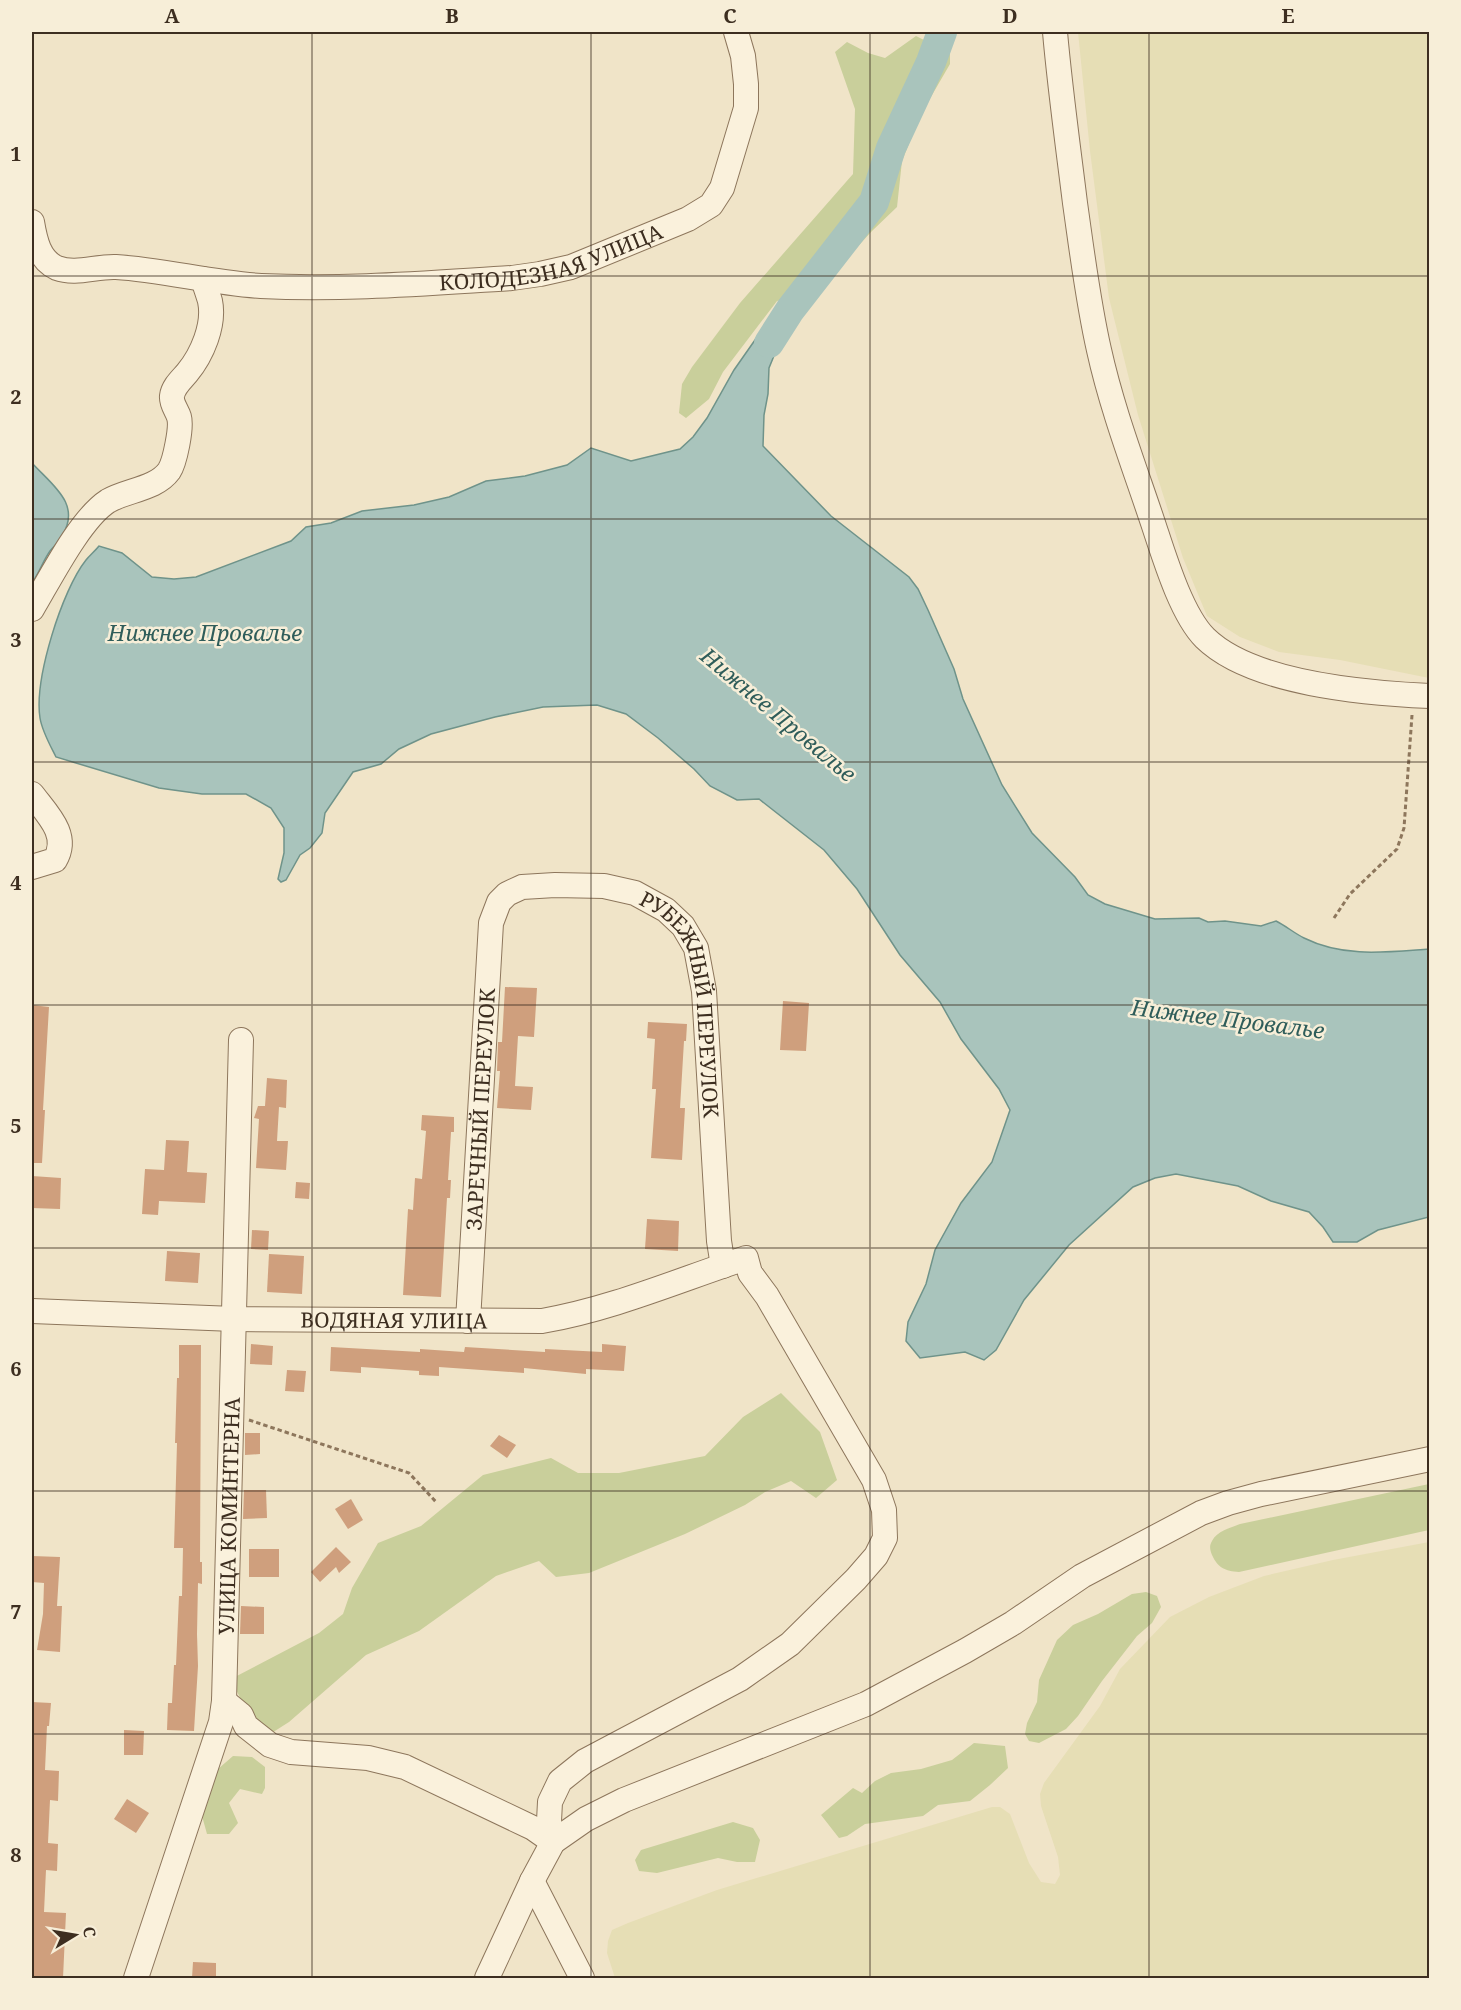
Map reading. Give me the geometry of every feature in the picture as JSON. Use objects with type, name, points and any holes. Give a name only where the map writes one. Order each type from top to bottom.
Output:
[{"type":"street","name":"КОЛОДЕЗНАЯ УЛИЦА","points":[[32,222],[36,244],[46,261],[57,268],[70,271],[115,267],[259,285],[330,288],[512,278],[571,267],[688,219],[711,205],[722,188],[746,108],[743,56],[736,32]]},
{"type":"street","points":[[1055,32],[1060,91],[1084,271],[1099,351],[1126,444],[1169,570],[1185,608],[1205,638],[1228,655],[1260,670],[1312,682],[1421,695]]},
{"type":"street","points":[[32,609],[77,535],[95,512],[109,501],[156,481],[169,472],[180,429],[180,419],[172,396],[176,385],[197,359],[206,339],[211,318],[210,303],[203,279]]},
{"type":"street","points":[[32,794],[53,822],[61,839],[60,851],[55,860],[32,867]]},
{"type":"street","name":"РУБЕЖНЫЙ ПЕРЕУЛОК","points":[[499,902],[507,894],[522,887],[604,886],[635,893],[666,910],[682,926],[696,948],[704,991],[719,1241],[723,1266]]},
{"type":"street","name":"ЗАРЕЧНЫЙ ПЕРЕУЛОК","points":[[468,1321],[491,923],[499,902]]},
{"type":"street","name":"УЛИЦА КОМИНТЕРНА","points":[[136,1978],[221,1722],[224,1701],[241,1040]]},
{"type":"street","name":"ВОДЯНАЯ УЛИЦА","points":[[32,1311],[234,1319],[542,1320],[573,1315],[746,1258],[750,1273],[767,1296],[874,1480],[885,1510],[885,1538],[876,1556],[856,1579],[790,1644],[740,1679],[585,1761],[560,1781],[550,1802],[549,1821],[553,1842]]},
{"type":"street","points":[[487,1978],[532,1881],[553,1842],[586,1819],[624,1800],[800,1731],[897,1689],[1013,1623],[1082,1576],[1201,1513],[1261,1494],[1430,1459]]},
{"type":"street","points":[[224,1701],[241,1715],[246,1726],[270,1745],[291,1752],[368,1758],[405,1767],[533,1828],[553,1842]]},
{"type":"street","points":[[532,1881],[582,1978]]},
{"type":"path","points":[[1334,918],[1350,894],[1397,849],[1404,828],[1421,695]]},
{"type":"path","points":[[231,1414],[409,1473],[436,1503]]},
{"type":"shaded area","points":[[1078,32],[1429,32],[1429,678],[1340,660],[1279,652],[1240,637],[1207,616],[1183,558],[1138,415],[1109,298],[1090,151]]},
{"type":"shaded area","points":[[1429,1542],[1429,1978],[615,1978],[607,1953],[612,1930],[717,1890],[992,1807],[1000,1807],[1010,1814],[1029,1863],[1041,1882],[1055,1884],[1060,1875],[1058,1857],[1041,1806],[1040,1794],[1044,1783],[1100,1706],[1120,1669],[1170,1617],[1209,1597],[1264,1576]]},
{"type":"green space","points":[[916,36],[950,53],[950,64],[921,114],[902,161],[897,207],[813,295],[777,301],[723,372],[709,399],[686,418],[679,413],[682,384],[692,367],[740,303],[853,174],[855,109],[835,52],[847,42],[868,53],[885,58]]},
{"type":"green space","points":[[781,1393],[820,1432],[837,1480],[816,1498],[791,1481],[685,1534],[589,1573],[556,1577],[539,1561],[496,1576],[419,1631],[366,1655],[289,1722],[256,1743],[243,1704],[231,1679],[319,1633],[343,1614],[352,1588],[378,1543],[421,1526],[483,1475],[551,1458],[578,1473],[619,1473],[705,1456],[743,1417]]},
{"type":"green space","points":[[1429,1484],[1429,1530],[1239,1572],[1226,1570],[1219,1566],[1211,1551],[1211,1543],[1217,1535],[1240,1524]]},
{"type":"green space","points":[[1146,1592],[1157,1596],[1161,1607],[1152,1623],[1137,1636],[1066,1729],[1039,1743],[1029,1741],[1025,1734],[1027,1723],[1037,1702],[1039,1680],[1057,1640],[1073,1625],[1098,1614],[1132,1594]]},
{"type":"green space","points":[[974,1743],[1005,1746],[1008,1768],[970,1801],[938,1805],[923,1816],[865,1824],[847,1836],[839,1838],[821,1815],[853,1788],[862,1793],[875,1781],[891,1773],[921,1769],[952,1760]]},
{"type":"green space","points":[[233,1756],[252,1757],[265,1767],[265,1788],[262,1794],[240,1789],[229,1803],[238,1823],[229,1834],[207,1834],[202,1816],[210,1776]]},
{"type":"green space","points":[[733,1822],[753,1828],[760,1840],[755,1862],[737,1862],[718,1858],[657,1873],[639,1871],[635,1860],[641,1850]]},
{"type":"water","name":"Нижнее Провалье","points":[[778,310],[790,310],[794,322],[778,346],[769,368],[763,446],[831,516],[909,577],[918,589],[954,669],[963,699],[1002,785],[1032,833],[1075,877],[1088,895],[1105,904],[1155,919],[1199,918],[1208,922],[1225,921],[1261,926],[1276,921],[1300,936],[1334,949],[1382,952],[1429,949],[1429,1217],[1378,1230],[1357,1242],[1333,1242],[1309,1212],[1271,1201],[1238,1186],[1176,1174],[1155,1178],[1133,1187],[1069,1245],[1024,1300],[996,1350],[984,1360],[965,1352],[920,1358],[906,1341],[908,1322],[926,1284],[935,1250],[961,1203],[992,1162],[1010,1110],[999,1089],[961,1039],[940,1002],[900,955],[857,889],[824,850],[759,799],[737,800],[710,786],[658,738],[626,714],[597,705],[543,707],[431,734],[399,749],[381,764],[353,772],[325,813],[322,833],[310,848],[300,855],[286,880],[281,882],[278,879],[284,853],[284,828],[271,808],[246,794],[202,794],[159,788],[56,757],[44,733],[40,718],[41,681],[52,636],[68,592],[86,560],[99,546],[122,553],[152,577],[174,579],[196,577],[291,541],[306,527],[331,523],[362,511],[414,505],[449,497],[486,481],[525,476],[567,465],[591,448],[631,461],[680,449],[693,437],[707,418],[734,370]]},
{"type":"water","points":[[32,463],[56,487],[67,505],[69,514],[62,536],[50,551],[32,583]]},
{"type":"building","points":[[505,987],[537,988],[534,1037],[518,1036],[515,1086],[533,1087],[531,1110],[497,1108],[500,1071],[497,1071],[498,1042],[502,1042]]},
{"type":"building","points":[[783,1001],[809,1003],[806,1051],[780,1050]]},
{"type":"building","points":[[32,1005],[49,1007],[42,1163],[32,1163]]},
{"type":"building","points":[[648,1022],[687,1024],[680,1108],[685,1108],[682,1160],[651,1158],[656,1089],[652,1089],[655,1039],[647,1038]]},
{"type":"building","points":[[267,1078],[287,1080],[286,1108],[279,1107],[277,1141],[288,1141],[286,1170],[256,1168],[259,1119],[254,1118],[258,1106],[265,1106]]},
{"type":"building","points":[[422,1115],[454,1117],[454,1132],[451,1132],[448,1180],[451,1180],[450,1198],[447,1198],[441,1297],[403,1295],[408,1209],[413,1210],[415,1178],[422,1179],[426,1131],[421,1130]]},
{"type":"building","points":[[166,1140],[189,1141],[187,1172],[207,1173],[205,1203],[159,1201],[158,1215],[142,1214],[145,1169],[164,1170]]},
{"type":"building","points":[[32,1176],[61,1178],[60,1209],[32,1208]]},
{"type":"building","points":[[296,1182],[310,1183],[309,1199],[295,1198]]},
{"type":"building","points":[[647,1219],[679,1221],[678,1251],[645,1249]]},
{"type":"building","points":[[252,1230],[269,1231],[268,1250],[251,1249]]},
{"type":"building","points":[[167,1251],[200,1253],[198,1283],[165,1281]]},
{"type":"building","points":[[269,1254],[304,1256],[302,1294],[267,1292]]},
{"type":"building","points":[[251,1344],[273,1346],[272,1365],[250,1364]]},
{"type":"building","points":[[602,1344],[626,1346],[624,1371],[586,1369],[586,1374],[524,1368],[524,1373],[439,1367],[439,1376],[419,1375],[419,1371],[361,1367],[361,1373],[330,1371],[331,1347],[420,1352],[420,1349],[464,1352],[465,1347],[545,1352],[545,1349],[602,1352]]},
{"type":"building","points":[[179,1345],[201,1345],[200,1562],[202,1562],[202,1584],[198,1583],[198,1666],[194,1731],[167,1730],[168,1703],[172,1703],[174,1665],[176,1665],[179,1596],[182,1596],[183,1548],[174,1548]]},
{"type":"building","points":[[287,1370],[306,1371],[304,1392],[285,1391]]},
{"type":"building","points":[[245,1433],[260,1433],[260,1454],[245,1455]]},
{"type":"building","points":[[499,1435],[516,1445],[507,1458],[490,1446]]},
{"type":"building","points":[[244,1490],[266,1490],[267,1518],[243,1519]]},
{"type":"building","points":[[351,1499],[363,1520],[348,1529],[335,1509]]},
{"type":"building","points":[[336,1547],[351,1562],[339,1573],[336,1567],[320,1582],[311,1572]]},
{"type":"building","points":[[249,1549],[279,1549],[279,1577],[249,1577]]},
{"type":"building","points":[[32,1556],[60,1557],[57,1606],[62,1606],[60,1652],[37,1650],[43,1614],[44,1583],[32,1582]]},
{"type":"building","points":[[241,1606],[264,1607],[264,1634],[240,1634]]},
{"type":"building","points":[[32,1702],[51,1703],[49,1726],[47,1726],[45,1770],[59,1771],[58,1801],[50,1800],[48,1843],[58,1844],[57,1871],[46,1870],[44,1912],[66,1913],[63,1978],[32,1976]]},
{"type":"building","points":[[124,1730],[144,1731],[143,1755],[124,1755]]},
{"type":"building","points":[[127,1799],[149,1813],[136,1833],[114,1819]]},
{"type":"building","points":[[193,1962],[216,1963],[216,1978],[192,1978]]},
{"type":"waterway","points":[[769,343],[790,310],[874,202],[891,148],[931,62],[942,32]]}]
